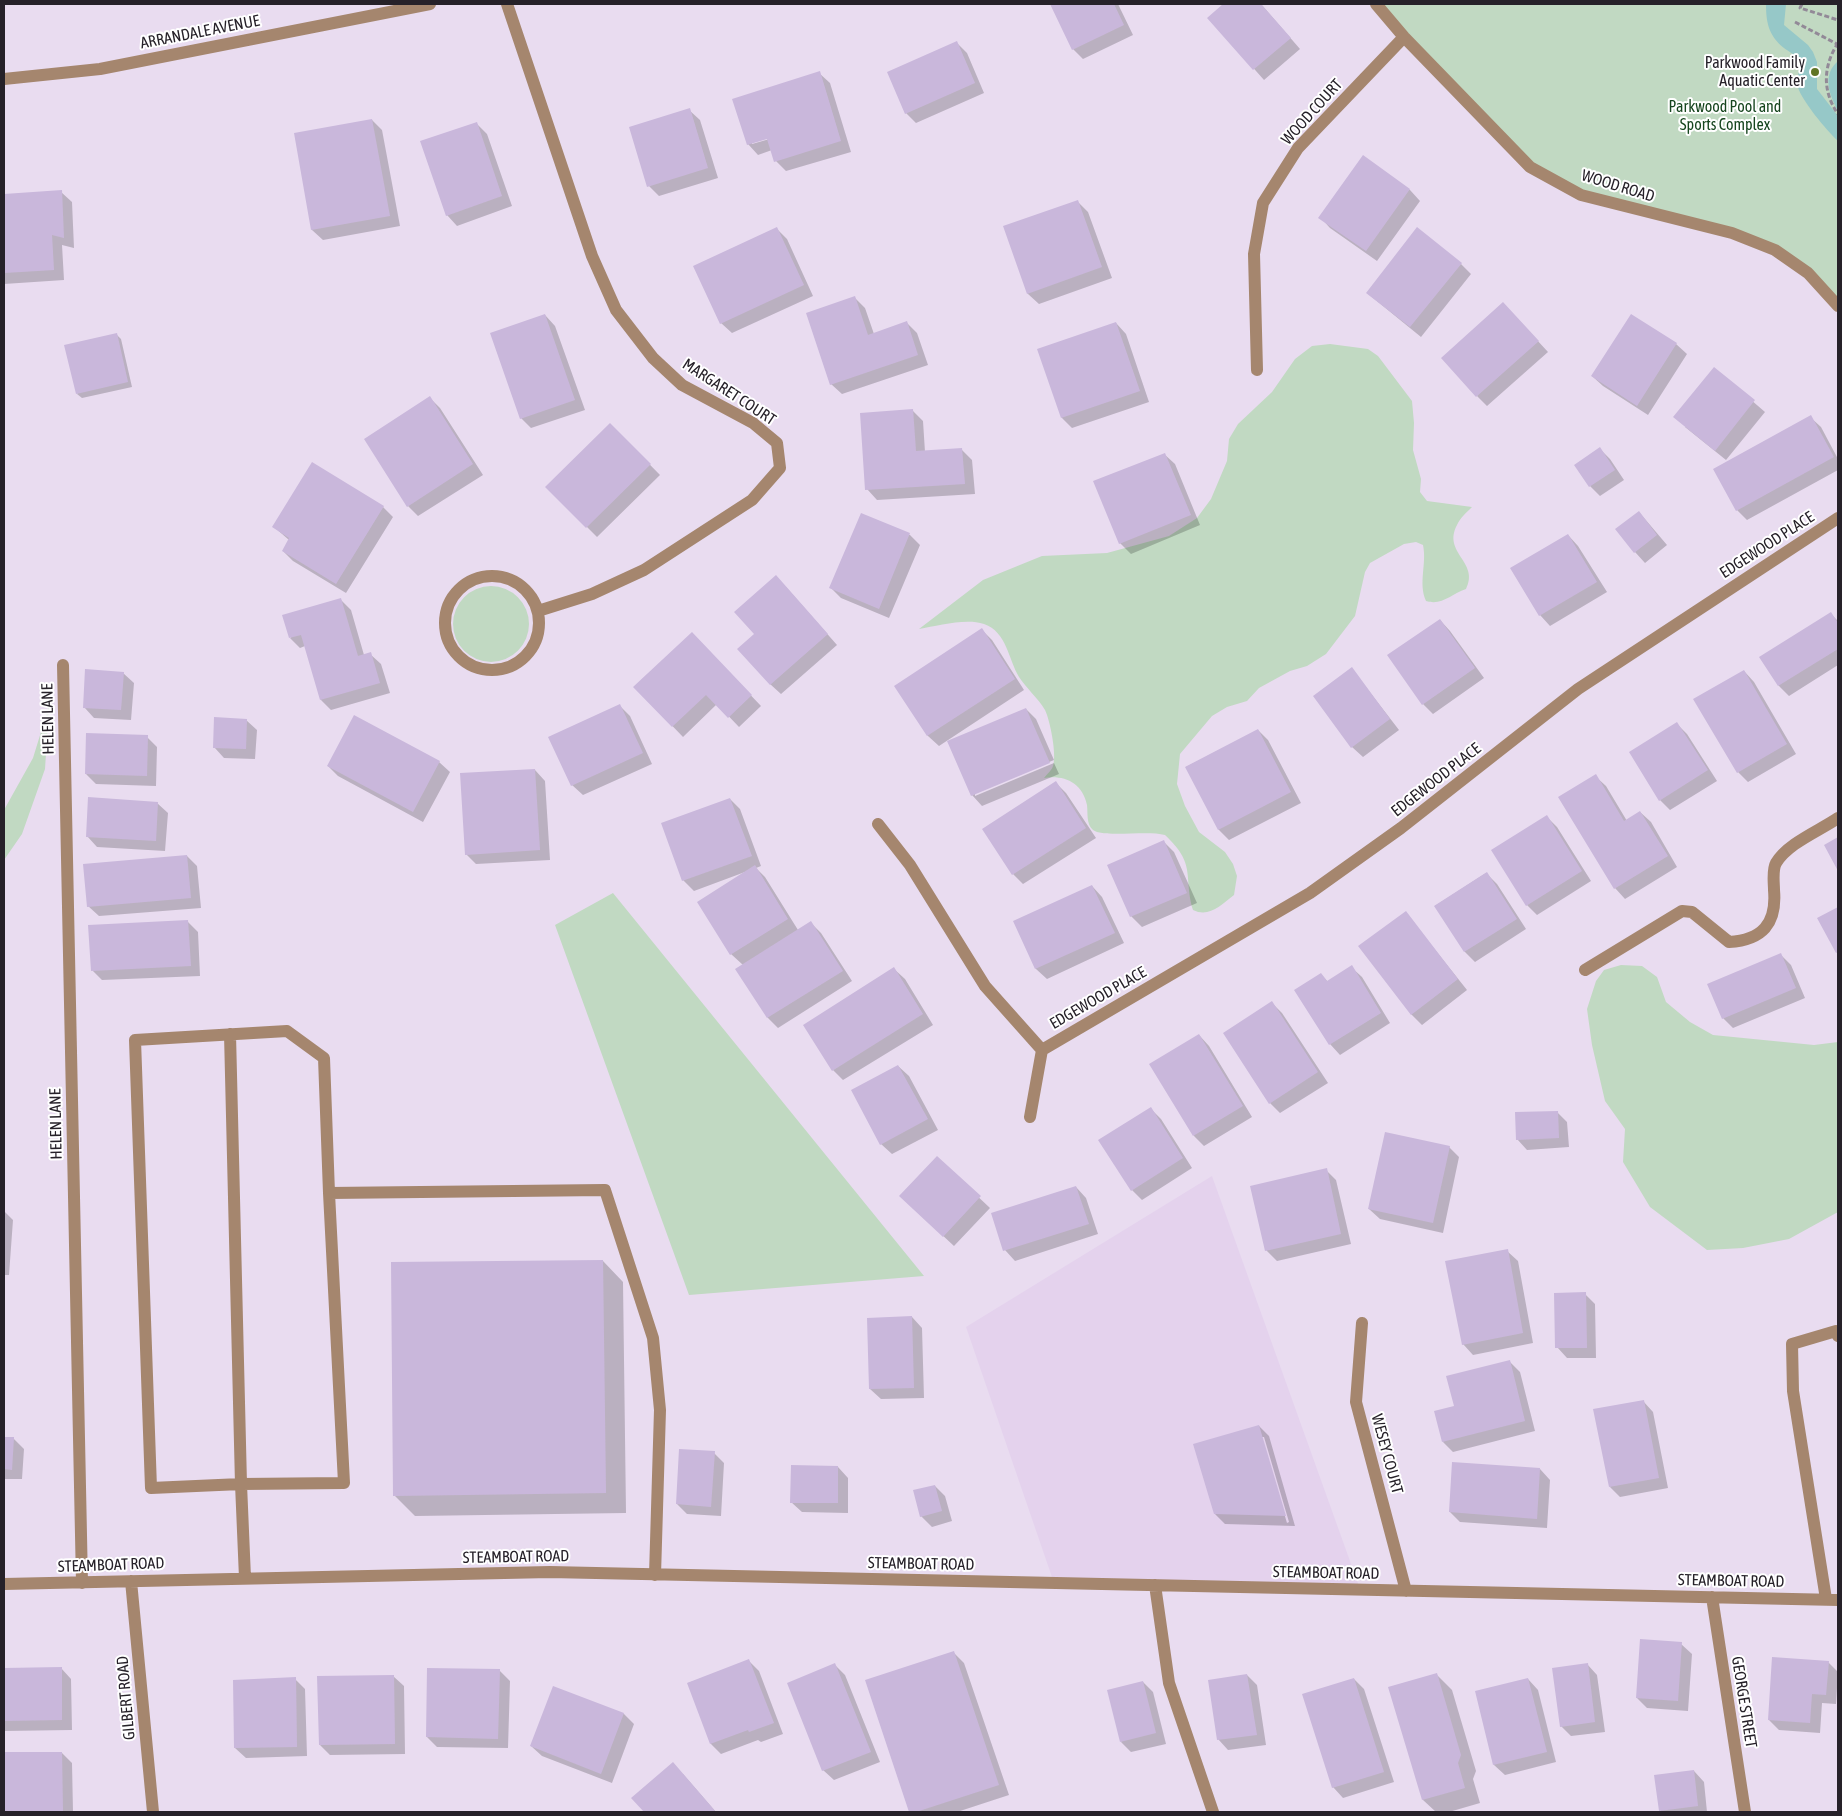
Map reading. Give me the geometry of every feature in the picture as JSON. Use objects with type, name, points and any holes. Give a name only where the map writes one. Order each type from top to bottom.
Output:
[{"type":"street","name":"ARRANDALE AVENUE","points":[[4,79],[100,69],[430,4]]},
{"type":"street","name":"MARGARET COURT","points":[[507,4],[592,256],[616,310],[653,358],[682,385],[753,423],[777,443],[780,468],[752,500],[644,570],[592,594],[538,611]]},
{"type":"street","name":"WOOD ROAD","points":[[1376,4],[1404,37],[1530,167],[1581,195],[1732,233],[1775,250],[1808,273],[1838,306]]},
{"type":"street","name":"WOOD COURT","points":[[1257,370],[1254,254],[1262,203],[1298,148],[1404,37]]},
{"type":"street","name":"EDGEWOOD PLACE","points":[[1030,1117],[1042,1050],[1310,893],[1401,828],[1578,689],[1838,518]]},
{"type":"street","points":[[493,576],[508,578],[522,585],[532,597],[538,611],[539,626],[536,642],[526,656],[506,668],[482,670],[467,664],[455,653],[447,638],[444,624],[446,609],[454,595],[464,584],[478,578],[493,576]]},
{"type":"street","name":"HELEN LANE","points":[[63,665],[82,1583]]},
{"type":"street","points":[[1584,970],[1682,911],[1692,912],[1729,942],[1747,941],[1763,930],[1773,918],[1774,865],[1787,850],[1838,818]]},
{"type":"street","name":"EDGEWOOD PLACE","points":[[878,824],[910,866],[985,986],[1042,1050]]},
{"type":"street","points":[[287,1031],[324,1058],[329,1192],[344,1483],[241,1484],[152,1488],[135,1040],[287,1031]]},
{"type":"street","points":[[230,1034],[245,1578]]},
{"type":"street","points":[[329,1192],[605,1190],[653,1338],[660,1410],[655,1575]]},
{"type":"street","name":"WESEY COURT","points":[[1362,1323],[1356,1402],[1406,1591]]},
{"type":"street","points":[[1832,1600],[1793,1391],[1792,1344],[1836,1331],[1838,1336]]},
{"type":"street","name":"STEAMBOAT ROAD","points":[[4,1584],[550,1572],[1832,1600]]},
{"type":"street","name":"GILBERT ROAD","points":[[131,1581],[153,1812]]},
{"type":"street","points":[[1155,1585],[1170,1683],[1213,1812]]},
{"type":"street","name":"GEORGE STREET","points":[[1712,1597],[1745,1812]]},
{"type":"path","points":[[1802,4],[1800,8],[1838,20]]},
{"type":"path","points":[[1795,22],[1838,43],[1828,63],[1826,90],[1838,114]]},
{"type":"shaded area","points":[[1766,4],[1786,4],[1784,25],[1808,45],[1813,52],[1817,62],[1817,89],[1838,116],[1838,141],[1803,98],[1797,84],[1799,68],[1797,58],[1775,39],[1769,29]]},
{"type":"shaded area","points":[[1838,61],[1838,111],[1830,91],[1829,78],[1833,66]]},
{"type":"shaded area","points":[[1212,1176],[1360,1589],[1054,1583],[966,1327]]},
{"type":"green space","name":"Parkwood Pool and Sports Complex","points":[[1376,4],[1838,4],[1838,306],[1775,250],[1581,195],[1530,167]]},
{"type":"green space","points":[[1330,344],[1368,349],[1378,356],[1412,401],[1414,423],[1413,450],[1421,479],[1420,492],[1427,501],[1472,507],[1460,520],[1454,535],[1454,543],[1465,564],[1469,580],[1466,589],[1442,601],[1426,601],[1423,587],[1423,545],[1416,542],[1404,544],[1370,563],[1365,572],[1355,616],[1326,654],[1307,666],[1290,671],[1259,688],[1247,701],[1227,707],[1212,716],[1180,754],[1177,784],[1185,806],[1199,832],[1225,852],[1233,864],[1237,876],[1234,895],[1215,909],[1199,912],[1193,910],[1185,863],[1175,845],[1165,835],[1148,833],[1116,834],[1093,830],[1088,822],[1087,805],[1081,791],[1065,779],[1044,778],[1052,769],[1054,761],[1051,729],[1047,715],[1019,677],[998,633],[992,628],[977,622],[951,623],[919,629],[983,580],[1042,556],[1107,553],[1169,536],[1197,518],[1211,499],[1227,461],[1229,439],[1238,424],[1272,392],[1295,359],[1312,346]]},
{"type":"green space","points":[[491,586],[506,589],[518,597],[526,609],[529,624],[526,639],[518,651],[506,659],[491,662],[476,659],[464,651],[456,639],[453,624],[456,609],[464,597],[476,589]]},
{"type":"green space","points":[[49,706],[45,769],[22,834],[4,860],[4,810],[33,758]]},
{"type":"green space","points":[[613,893],[924,1276],[689,1295],[555,925]]},
{"type":"green space","points":[[1621,965],[1642,966],[1657,977],[1666,1002],[1690,1022],[1713,1035],[1814,1045],[1838,1042],[1838,1212],[1789,1239],[1743,1248],[1707,1250],[1650,1207],[1623,1162],[1625,1129],[1605,1101],[1592,1045],[1587,1009],[1596,981],[1604,970]]},
{"type":"building","points":[[1050,4],[1114,4],[1124,25],[1072,50]]},
{"type":"building","points":[[1223,4],[1261,4],[1291,38],[1253,70],[1207,18]]},
{"type":"building","points":[[957,41],[975,83],[905,114],[887,72]]},
{"type":"building","points":[[820,71],[841,141],[774,162],[767,139],[747,145],[732,99]]},
{"type":"building","points":[[690,108],[708,168],[647,187],[629,127]]},
{"type":"building","points":[[372,119],[390,216],[311,230],[294,133]]},
{"type":"building","points":[[477,122],[502,196],[446,216],[420,141]]},
{"type":"building","points":[[1363,155],[1410,189],[1366,251],[1318,218]]},
{"type":"building","points":[[62,190],[64,238],[52,235],[54,270],[4,273],[4,194]]},
{"type":"building","points":[[1078,200],[1102,267],[1027,294],[1003,226]]},
{"type":"building","points":[[777,227],[804,285],[720,324],[693,266]]},
{"type":"building","points":[[1417,227],[1462,263],[1410,327],[1366,293]]},
{"type":"building","points":[[855,296],[868,335],[907,321],[918,355],[830,385],[806,313]]},
{"type":"building","points":[[1503,302],[1539,341],[1476,397],[1441,358]]},
{"type":"building","points":[[545,314],[575,400],[520,419],[490,333]]},
{"type":"building","points":[[1631,314],[1677,343],[1637,406],[1591,376]]},
{"type":"building","points":[[1116,322],[1140,391],[1061,418],[1037,349]]},
{"type":"building","points":[[117,333],[128,382],[76,394],[64,345]]},
{"type":"building","points":[[1714,367],[1755,400],[1715,451],[1673,417]]},
{"type":"building","points":[[430,396],[473,464],[407,507],[364,439]]},
{"type":"building","points":[[913,409],[916,451],[962,448],[965,484],[865,490],[860,413]]},
{"type":"building","points":[[1811,415],[1834,457],[1736,511],[1713,469]]},
{"type":"building","points":[[610,423],[651,464],[586,528],[545,487]]},
{"type":"building","points":[[1600,447],[1615,470],[1589,487],[1574,465]]},
{"type":"building","points":[[1165,453],[1191,515],[1119,544],[1093,481]]},
{"type":"building","points":[[312,462],[384,506],[336,584],[282,551],[289,538],[272,527]]},
{"type":"building","points":[[1639,511],[1657,535],[1634,553],[1615,529]]},
{"type":"building","points":[[861,513],[910,533],[879,609],[829,588]]},
{"type":"building","points":[[1568,534],[1597,582],[1539,616],[1510,568]]},
{"type":"building","points":[[776,575],[828,634],[770,685],[737,649],[754,634],[734,612]]},
{"type":"building","points":[[341,598],[358,656],[371,652],[380,683],[320,700],[301,635],[289,638],[282,615]]},
{"type":"building","points":[[1831,612],[1838,623],[1838,649],[1778,686],[1759,657]]},
{"type":"building","points":[[1440,619],[1475,668],[1422,705],[1387,655]]},
{"type":"building","points":[[982,628],[1015,679],[927,736],[894,686]]},
{"type":"building","points":[[692,632],[752,695],[728,718],[706,695],[672,727],[633,687]]},
{"type":"building","points":[[1352,667],[1390,719],[1351,748],[1313,696]]},
{"type":"building","points":[[85,669],[124,672],[121,710],[83,708]]},
{"type":"building","points":[[1744,670],[1787,744],[1737,773],[1693,699]]},
{"type":"building","points":[[620,704],[643,753],[571,786],[548,737]]},
{"type":"building","points":[[1026,708],[1050,763],[971,796],[947,741]]},
{"type":"building","points":[[354,715],[440,761],[413,812],[327,766]]},
{"type":"building","points":[[214,717],[247,719],[246,749],[213,748]]},
{"type":"building","points":[[1677,722],[1708,770],[1659,801],[1629,752]]},
{"type":"building","points":[[1258,729],[1291,792],[1218,830],[1185,767]]},
{"type":"building","points":[[86,733],[148,735],[147,776],[85,774]]},
{"type":"building","points":[[535,769],[540,850],[465,855],[460,773]]},
{"type":"building","points":[[1596,774],[1624,821],[1640,811],[1668,856],[1614,889],[1558,797]]},
{"type":"building","points":[[1056,781],[1086,828],[1012,875],[982,829]]},
{"type":"building","points":[[88,797],[158,802],[156,841],[86,837]]},
{"type":"building","points":[[730,798],[752,856],[682,881],[661,823]]},
{"type":"building","points":[[1547,815],[1582,871],[1526,906],[1491,850]]},
{"type":"building","points":[[1838,837],[1838,871],[1824,845]]},
{"type":"building","points":[[1164,840],[1187,893],[1130,917],[1107,865]]},
{"type":"building","points":[[187,855],[191,898],[87,907],[83,864]]},
{"type":"building","points":[[755,865],[788,919],[730,955],[697,902]]},
{"type":"building","points":[[1487,872],[1517,919],[1464,952],[1434,906]]},
{"type":"building","points":[[1092,885],[1115,933],[1035,969],[1013,921]]},
{"type":"building","points":[[1838,907],[1838,952],[1836,953],[1817,918]]},
{"type":"building","points":[[1406,911],[1458,979],[1411,1015],[1358,946]]},
{"type":"building","points":[[188,920],[191,966],[91,971],[88,925]]},
{"type":"building","points":[[811,921],[843,971],[767,1018],[735,969]]},
{"type":"building","points":[[1781,953],[1796,988],[1722,1019],[1707,984]]},
{"type":"building","points":[[1352,965],[1381,1013],[1329,1045],[1294,990],[1321,973],[1327,981]]},
{"type":"building","points":[[894,967],[923,1014],[832,1071],[803,1025]]},
{"type":"building","points":[[1272,1001],[1318,1072],[1269,1104],[1223,1033]]},
{"type":"building","points":[[1199,1034],[1243,1106],[1193,1136],[1149,1064]]},
{"type":"building","points":[[898,1065],[928,1119],[880,1145],[851,1090]]},
{"type":"building","points":[[1151,1107],[1183,1158],[1131,1191],[1098,1140]]},
{"type":"building","points":[[1558,1111],[1559,1138],[1516,1140],[1515,1112]]},
{"type":"building","points":[[1385,1132],[1450,1146],[1433,1223],[1368,1209]]},
{"type":"building","points":[[937,1156],[981,1196],[943,1237],[899,1196]]},
{"type":"building","points":[[1327,1168],[1341,1234],[1265,1251],[1250,1186]]},
{"type":"building","points":[[1076,1186],[1089,1224],[1003,1251],[991,1213]]},
{"type":"building","points":[[1508,1249],[1523,1333],[1462,1345],[1445,1261]]},
{"type":"building","points":[[603,1260],[606,1493],[393,1496],[391,1262]]},
{"type":"building","points":[[1586,1292],[1587,1348],[1555,1348],[1554,1293]]},
{"type":"building","points":[[912,1316],[914,1388],[869,1389],[867,1318]]},
{"type":"building","points":[[1510,1360],[1525,1421],[1442,1442],[1434,1411],[1454,1406],[1446,1376]]},
{"type":"building","points":[[1644,1400],[1659,1478],[1609,1487],[1593,1409]]},
{"type":"building","points":[[1259,1425],[1286,1516],[1214,1514],[1193,1444]]},
{"type":"building","points":[[4,1437],[14,1437],[12,1470],[4,1469]]},
{"type":"building","points":[[679,1449],[715,1451],[711,1507],[676,1504]]},
{"type":"building","points":[[1452,1462],[1540,1468],[1537,1519],[1449,1512]]},
{"type":"building","points":[[791,1465],[838,1466],[838,1503],[790,1503]]},
{"type":"building","points":[[935,1485],[942,1511],[920,1517],[913,1490]]},
{"type":"building","points":[[1640,1639],[1682,1642],[1678,1701],[1636,1698]]},
{"type":"building","points":[[954,1651],[999,1785],[916,1812],[909,1812],[865,1680]]},
{"type":"building","points":[[1772,1657],[1829,1661],[1826,1695],[1812,1694],[1810,1723],[1768,1720]]},
{"type":"building","points":[[749,1659],[774,1723],[710,1744],[687,1683]]},
{"type":"building","points":[[835,1663],[871,1752],[822,1771],[787,1683]]},
{"type":"building","points":[[1588,1663],[1595,1722],[1560,1727],[1552,1668]]},
{"type":"building","points":[[62,1667],[62,1720],[4,1721],[4,1668]]},
{"type":"building","points":[[427,1668],[500,1669],[498,1739],[426,1737]]},
{"type":"building","points":[[1437,1673],[1461,1755],[1458,1763],[1465,1788],[1422,1800],[1388,1687]]},
{"type":"building","points":[[1247,1674],[1257,1735],[1217,1740],[1208,1680]]},
{"type":"building","points":[[394,1675],[395,1744],[319,1745],[317,1676]]},
{"type":"building","points":[[296,1677],[297,1747],[234,1748],[233,1680]]},
{"type":"building","points":[[1354,1678],[1384,1772],[1332,1788],[1302,1694]]},
{"type":"building","points":[[1528,1678],[1547,1752],[1493,1765],[1475,1691]]},
{"type":"building","points":[[1143,1681],[1156,1733],[1120,1742],[1107,1690]]},
{"type":"building","points":[[553,1686],[624,1713],[601,1774],[530,1746]]},
{"type":"building","points":[[4,1752],[62,1752],[63,1812],[4,1812]]},
{"type":"building","points":[[673,1762],[716,1812],[644,1812],[631,1798]]},
{"type":"building","points":[[1694,1770],[1698,1806],[1659,1811],[1654,1775]]},
{"type":"place","name":"Parkwood Family Aquatic Center","points":[[1815,72]]}]
